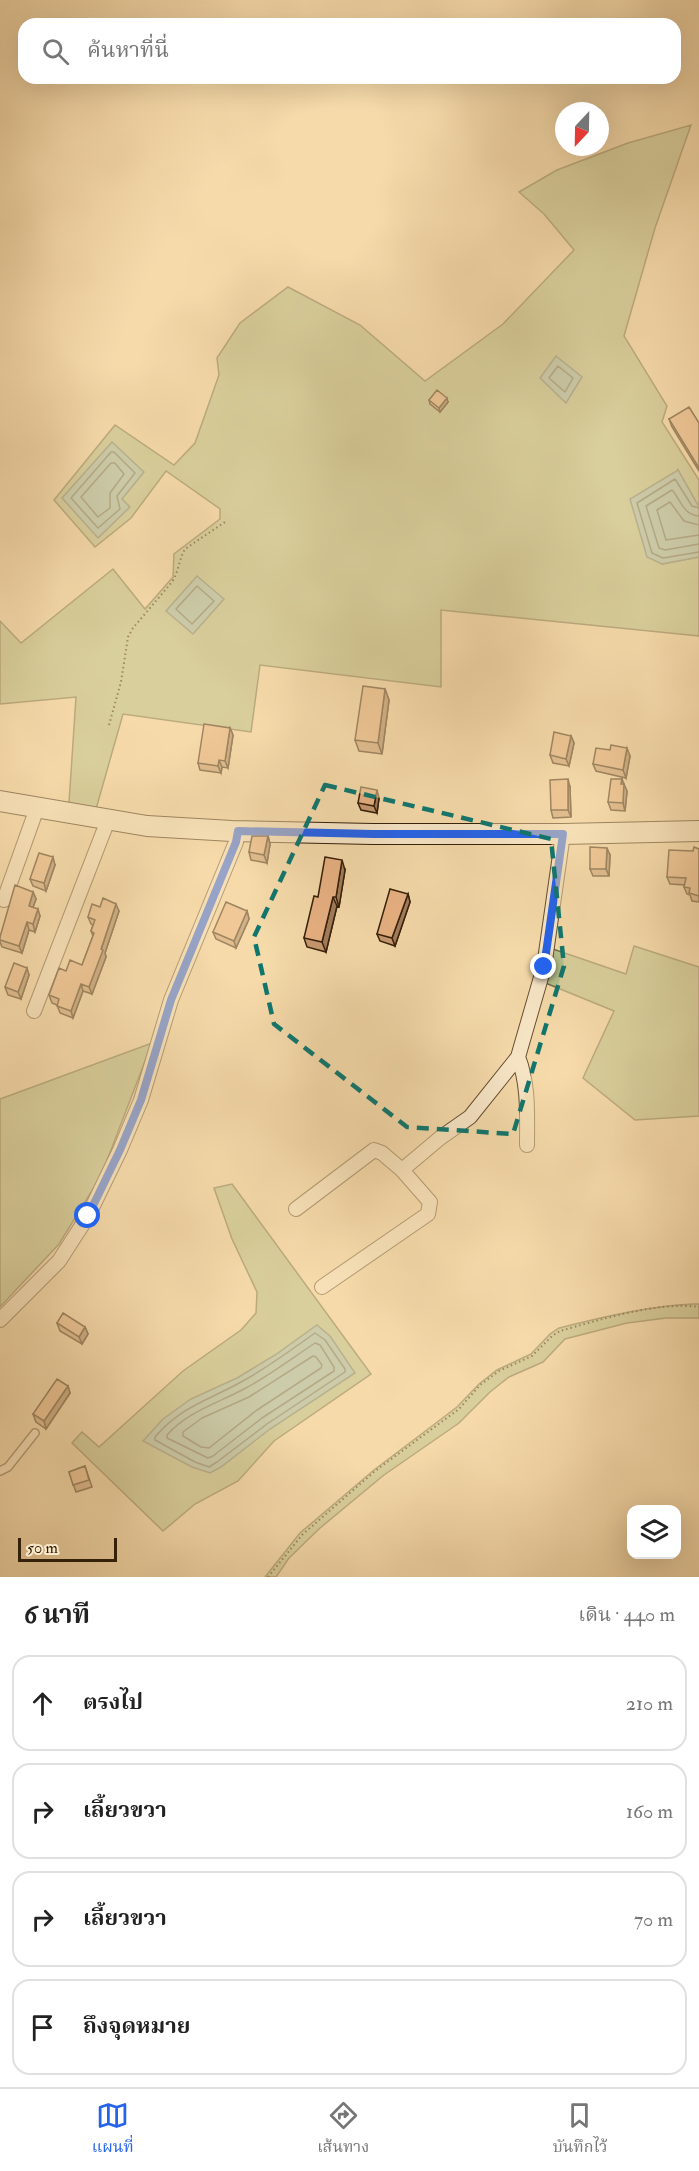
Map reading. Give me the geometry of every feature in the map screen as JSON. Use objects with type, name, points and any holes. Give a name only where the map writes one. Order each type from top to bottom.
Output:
[{"type":"street","points":[[0,801],[147,825],[238,831],[373,834],[699,831]]},
{"type":"street","points":[[4,900],[37,808]]},
{"type":"street","points":[[34,1011],[108,820]]},
{"type":"street","points":[[0,1320],[58,1261],[88,1216],[141,1100],[171,1000],[236,842],[238,831]]},
{"type":"street","points":[[402,1170],[440,1138],[470,1117],[518,1057],[544,967],[563,834]]},
{"type":"street","points":[[518,1057],[522,1066],[527,1109],[527,1145]]},
{"type":"street","points":[[296,1209],[374,1150],[382,1153],[402,1170],[430,1202],[428,1214],[322,1287]]},
{"type":"lane","points":[[0,1471],[8,1467],[35,1433]]},
{"type":"path","points":[[109,725],[121,682],[128,637],[133,628],[172,582],[185,549],[225,522]]},
{"type":"path","points":[[268,1577],[302,1535],[375,1471],[452,1415],[480,1386],[499,1371],[532,1356],[552,1336],[560,1331],[633,1313],[666,1307],[699,1307]]},
{"type":"highlighted area","points":[[325,785],[551,839],[564,966],[513,1134],[407,1127],[274,1024],[254,937]]},
{"type":"green space","points":[[691,125],[655,228],[624,336],[667,406],[662,422],[699,480],[699,507],[678,470],[662,564],[699,557],[699,636],[441,610],[441,687],[260,665],[251,732],[123,714],[96,809],[69,803],[76,697],[0,704],[0,621],[21,643],[113,569],[145,609],[173,577],[174,554],[220,519],[220,509],[166,471],[131,518],[95,547],[54,500],[115,425],[174,465],[195,443],[219,375],[217,358],[240,323],[288,287],[360,325],[425,381],[503,324],[574,250],[544,214],[519,192],[557,170],[594,156],[609,156],[609,150]]},
{"type":"green space","points":[[634,946],[699,967],[699,1116],[635,1120],[583,1078],[614,1011],[543,982],[550,948],[626,974]]},
{"type":"green space","points":[[152,1043],[101,1176],[59,1244],[0,1307],[0,1099]]},
{"type":"green space","points":[[232,1184],[371,1374],[274,1441],[238,1481],[195,1504],[163,1531],[72,1443],[82,1432],[99,1447],[183,1371],[241,1330],[256,1313],[257,1292],[232,1239],[214,1188]]},
{"type":"green space","points":[[699,1304],[699,1318],[666,1318],[627,1323],[565,1339],[543,1362],[509,1377],[490,1392],[459,1423],[384,1475],[320,1528],[289,1558],[276,1577],[265,1577],[300,1533],[374,1470],[457,1407],[479,1384],[497,1370],[531,1354],[559,1328],[643,1310]]},
{"type":"water","points":[[556,356],[582,377],[566,403],[540,378]]},
{"type":"water","points":[[112,442],[144,472],[122,499],[130,507],[98,538],[62,498]]},
{"type":"water","points":[[678,470],[699,507],[699,557],[662,564],[647,557],[630,499]]},
{"type":"water","points":[[197,576],[224,599],[193,634],[166,611]]},
{"type":"water","points":[[317,1325],[330,1336],[355,1373],[270,1429],[221,1467],[210,1473],[192,1467],[143,1441],[163,1419],[191,1399],[237,1378],[275,1355]]},
{"type":"building","points":[[437,390],[447,398],[439,408],[429,400]]},
{"type":"building","points":[[689,407],[699,423],[699,468],[669,419]]},
{"type":"building","points":[[363,686],[385,689],[378,743],[355,740]]},
{"type":"building","points":[[204,724],[230,728],[225,761],[219,760],[218,766],[198,763]]},
{"type":"building","points":[[554,732],[571,736],[566,759],[550,755]]},
{"type":"building","points":[[611,745],[627,748],[623,770],[593,764],[596,748],[610,750]]},
{"type":"building","points":[[568,779],[568,810],[551,810],[550,780]]},
{"type":"building","points":[[611,779],[622,779],[623,803],[608,802]]},
{"type":"building","points":[[361,787],[377,790],[374,806],[358,803]]},
{"type":"building","points":[[252,836],[268,836],[264,855],[249,852]]},
{"type":"building","points":[[590,847],[607,848],[606,869],[590,869]]},
{"type":"building","points":[[694,847],[699,849],[699,896],[689,893],[690,888],[684,887],[686,878],[667,877],[669,850],[693,851]]},
{"type":"building","points":[[39,853],[53,857],[44,883],[30,879]]},
{"type":"building","points":[[325,857],[342,860],[336,897],[333,897],[322,942],[304,938],[314,896],[318,897]]},
{"type":"building","points":[[15,885],[33,892],[29,906],[38,909],[33,924],[27,922],[19,946],[0,940]]},
{"type":"building","points":[[390,889],[408,894],[392,938],[377,934]]},
{"type":"building","points":[[103,898],[116,904],[101,949],[103,950],[89,987],[81,984],[71,1011],[57,1006],[59,999],[49,995],[59,968],[66,971],[70,960],[82,965],[94,933],[91,931],[95,920],[88,917],[92,904],[100,907]]},
{"type":"building","points":[[226,902],[247,911],[234,941],[213,932]]},
{"type":"building","points":[[14,963],[27,968],[18,992],[5,987]]},
{"type":"building","points":[[63,1313],[85,1327],[79,1337],[57,1323]]},
{"type":"building","points":[[57,1379],[68,1386],[44,1421],[33,1414]]},
{"type":"building","points":[[85,1466],[89,1480],[73,1485],[69,1472]]},
{"type":"route","points":[[88,1216],[141,1100],[171,1000],[236,842],[238,831],[563,834],[544,967]]}]
